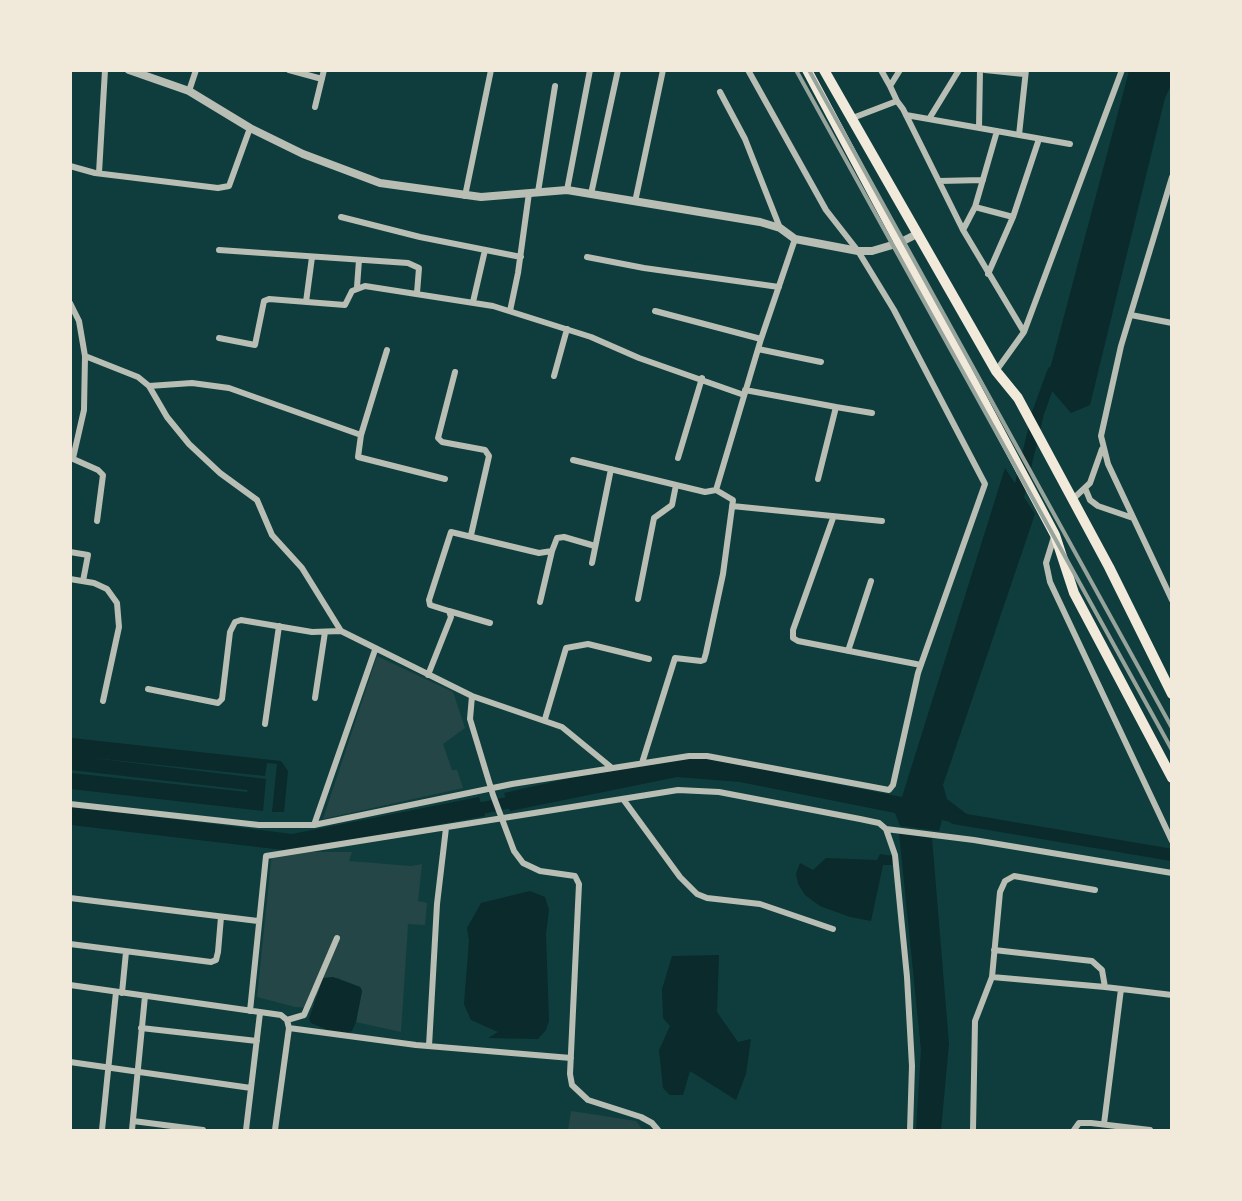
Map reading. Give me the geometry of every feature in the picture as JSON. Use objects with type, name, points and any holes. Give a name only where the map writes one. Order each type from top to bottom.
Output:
[{"type":"main road","points":[[807,70],[1055,535],[1074,593],[1172,778]]},
{"type":"main road","points":[[824,70],[996,371],[1018,398],[1073,499],[1172,694]]},
{"type":"street","points":[[99,173],[105,70]]},
{"type":"street","points":[[129,70],[189,91],[250,128],[328,166],[361,178],[400,187],[465,196],[500,197],[567,190],[780,228],[795,239],[858,251],[901,248],[917,234]]},
{"type":"street","points":[[189,91],[196,70]]},
{"type":"street","points":[[289,70],[322,79]]},
{"type":"street","points":[[315,107],[324,70]]},
{"type":"street","points":[[465,196],[491,70]]},
{"type":"street","points":[[567,190],[590,70]]},
{"type":"street","points":[[591,194],[618,70]]},
{"type":"street","points":[[635,202],[663,70]]},
{"type":"street","points":[[70,804],[260,825],[315,825],[642,762],[675,757],[707,756],[889,790],[921,665],[985,484],[894,310],[858,251],[826,210],[748,70]]},
{"type":"street","points":[[881,70],[963,230],[1024,333]]},
{"type":"street","points":[[890,86],[900,70]]},
{"type":"street","points":[[929,119],[959,70]]},
{"type":"street","points":[[979,128],[980,70]]},
{"type":"street","points":[[985,70],[1025,72],[1019,135]]},
{"type":"street","points":[[996,371],[1009,357],[1024,333],[1122,70]]},
{"type":"street","points":[[510,310],[555,86]]},
{"type":"street","points":[[720,92],[745,139],[780,228]]},
{"type":"street","points":[[850,119],[897,101]]},
{"type":"street","points":[[906,115],[1070,144]]},
{"type":"street","points":[[70,166],[99,173],[218,188],[229,186],[250,128]]},
{"type":"street","points":[[963,230],[975,207],[997,131]]},
{"type":"street","points":[[988,274],[1013,217],[1039,139]]},
{"type":"street","points":[[1073,499],[1095,474],[1102,447],[1103,423],[1131,315],[1172,177]]},
{"type":"street","points":[[939,181],[983,180]]},
{"type":"street","points":[[975,207],[1013,217]]},
{"type":"street","points":[[341,217],[521,257]]},
{"type":"street","points":[[716,490],[761,339],[795,239]]},
{"type":"street","points":[[219,250],[414,265],[420,274],[417,293]]},
{"type":"street","points":[[473,302],[485,250]]},
{"type":"street","points":[[306,302],[312,257]]},
{"type":"street","points":[[587,257],[644,268],[779,286]]},
{"type":"street","points":[[219,338],[255,345],[264,302],[274,298],[345,305],[357,287],[359,260]]},
{"type":"street","points":[[357,287],[417,293],[510,310],[567,329],[639,358],[745,392],[872,413]]},
{"type":"street","points":[[70,303],[80,321],[85,356],[84,410],[72,458],[98,470],[103,475],[97,520]]},
{"type":"street","points":[[655,311],[761,339]]},
{"type":"street","points":[[1131,315],[1172,322]]},
{"type":"street","points":[[554,376],[567,329]]},
{"type":"street","points":[[758,349],[821,362]]},
{"type":"street","points":[[387,350],[361,435],[358,457],[445,480]]},
{"type":"street","points":[[85,356],[125,370],[149,386],[167,417],[189,444],[220,473],[257,500],[272,535],[302,568],[341,631],[375,650],[472,696],[545,719],[575,735],[612,768]]},
{"type":"street","points":[[455,372],[438,438],[442,442],[485,450],[489,456],[471,535]]},
{"type":"street","points":[[678,458],[702,378]]},
{"type":"street","points":[[149,386],[192,383],[229,388],[361,435]]},
{"type":"street","points":[[818,479],[837,407]]},
{"type":"street","points":[[1102,447],[1172,600]]},
{"type":"street","points":[[573,460],[705,492],[716,490],[731,497],[732,506],[723,574],[704,660],[675,658],[642,762]]},
{"type":"street","points":[[592,563],[611,470]]},
{"type":"street","points":[[638,599],[654,518],[672,505],[676,485]]},
{"type":"street","points":[[1085,488],[1090,500],[1098,506],[1133,518]]},
{"type":"street","points":[[732,506],[833,518],[882,521]]},
{"type":"street","points":[[833,518],[793,630],[793,638],[798,641],[921,665]]},
{"type":"street","points":[[490,623],[430,605],[430,592],[451,532],[539,553],[552,551]]},
{"type":"street","points":[[1055,535],[1046,563],[1050,582],[1171,840]]},
{"type":"street","points":[[540,602],[557,538],[564,537],[595,546]]},
{"type":"street","points":[[70,552],[88,555],[83,581]]},
{"type":"street","points":[[70,579],[106,589],[117,603],[119,613],[103,701]]},
{"type":"street","points":[[848,651],[871,580]]},
{"type":"street","points":[[428,675],[451,617],[449,611]]},
{"type":"street","points":[[148,689],[218,703],[222,699],[232,625],[241,620],[279,627],[325,632],[341,631]]},
{"type":"street","points":[[265,724],[279,627]]},
{"type":"street","points":[[315,698],[325,632]]},
{"type":"street","points":[[545,719],[566,648],[588,644],[649,659]]},
{"type":"street","points":[[315,825],[375,650]]},
{"type":"street","points":[[472,696],[470,719],[500,817],[514,851],[523,863],[540,871],[576,876],[579,884],[571,1058],[572,1085],[576,1092],[588,1100],[641,1117],[652,1123],[658,1131]]},
{"type":"street","points":[[250,1011],[266,856],[446,828],[500,817],[695,789],[860,819],[879,823],[886,829],[895,855],[907,977],[912,1066],[910,1131]]},
{"type":"street","points":[[623,799],[680,877],[698,894],[707,898],[759,904],[833,929]]},
{"type":"street","points":[[429,1046],[437,904],[446,828]]},
{"type":"street","points":[[886,829],[974,840],[1172,873]]},
{"type":"street","points":[[973,1131],[975,1021],[992,977],[1000,892],[1005,880],[1014,876],[1095,890]]},
{"type":"street","points":[[70,898],[258,921]]},
{"type":"street","points":[[70,944],[211,962],[216,960],[218,952],[221,917]]},
{"type":"street","points":[[287,1020],[304,1015],[337,938]]},
{"type":"street","points":[[994,950],[1092,961],[1102,970],[1105,987]]},
{"type":"street","points":[[102,1131],[126,952]]},
{"type":"street","points":[[992,977],[1172,995]]},
{"type":"street","points":[[70,985],[281,1015],[287,1020],[289,1028],[275,1131]]},
{"type":"street","points":[[1104,1124],[1120,989]]},
{"type":"street","points":[[132,1131],[145,996]]},
{"type":"street","points":[[246,1131],[260,1013]]},
{"type":"street","points":[[141,1028],[257,1041]]},
{"type":"street","points":[[289,1028],[429,1046],[571,1058]]},
{"type":"street","points":[[70,1062],[251,1088]]},
{"type":"street","points":[[133,1121],[203,1131]]},
{"type":"street","points":[[1074,1131],[1079,1123],[1104,1124],[1150,1131]]},
{"type":"shaded area","points":[[1129,71],[1171,71],[1171,85],[1165,98],[1090,405],[1071,413],[1046,384]]},
{"type":"shaded area","points":[[1005,468],[1035,514],[943,785],[947,799],[968,815],[969,826],[942,820],[939,831],[900,826],[895,813],[740,782],[677,777],[510,811],[504,793],[664,757],[705,758],[902,797]]},
{"type":"shaded area","points":[[377,656],[453,692],[465,728],[443,744],[452,770],[457,770],[463,788],[323,819]]},
{"type":"shaded area","points":[[72,738],[281,761],[288,771],[284,812],[272,812],[277,764],[267,763],[265,776],[84,757],[266,779],[263,811],[71,789],[71,773],[247,792],[248,790],[71,770]]},
{"type":"shaded area","points":[[479,797],[485,816],[317,847],[283,850],[71,825],[71,806],[292,834]]},
{"type":"shaded area","points":[[899,833],[932,838],[949,1044],[941,1130],[916,1130],[921,1050]]},
{"type":"shaded area","points":[[272,852],[352,852],[349,861],[411,866],[422,864],[418,901],[427,903],[425,925],[408,924],[401,1032],[356,1022],[362,991],[360,987],[337,978],[315,997],[312,1008],[295,1007],[257,997]]},
{"type":"shaded area","points":[[880,854],[894,856],[892,865],[883,865],[871,921],[850,917],[820,906],[805,895],[798,884],[796,874],[800,863],[813,870],[826,858],[877,860]]},
{"type":"shaded area","points":[[530,891],[545,897],[549,910],[546,934],[549,1021],[546,1030],[538,1039],[488,1038],[498,1032],[471,1020],[464,1004],[469,940],[467,928],[481,903]]},
{"type":"shaded area","points":[[719,955],[717,1012],[738,1042],[751,1039],[746,1074],[736,1100],[690,1071],[683,1095],[670,1095],[663,1088],[659,1050],[670,1026],[663,1018],[662,989],[672,956]]},
{"type":"shaded area","points":[[333,977],[360,987],[362,991],[356,1022],[352,1031],[347,1033],[335,1033],[311,1023],[309,1019],[323,978]]},
{"type":"shaded area","points":[[571,1111],[636,1121],[643,1130],[568,1130]]},
{"type":"waterway","points":[[1016,505],[1038,413],[1053,372]]},
{"type":"waterway","points":[[468,811],[521,800]]},
{"type":"waterway","points":[[954,818],[1172,855]]},
{"type":"railway","points":[[796,70],[1172,750]]},
{"type":"railway","points":[[809,70],[1172,728]]}]
